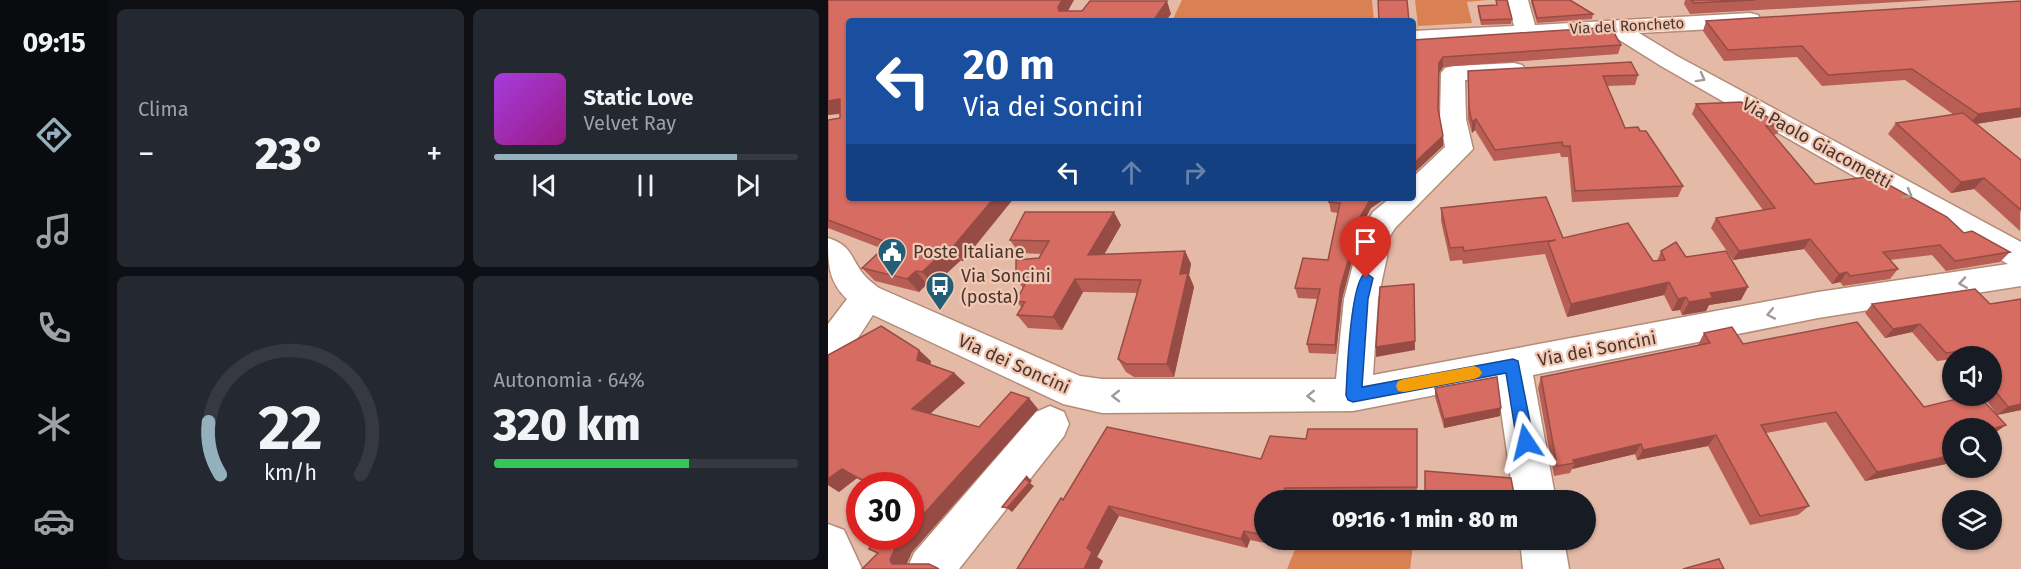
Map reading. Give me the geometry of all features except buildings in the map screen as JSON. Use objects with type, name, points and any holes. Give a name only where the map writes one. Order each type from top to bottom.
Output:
[{"type":"street","points":[[1518,0],[1526,31]]},
{"type":"street","name":"Via del Roncheto","points":[[1416,38],[1775,19]]},
{"type":"street","name":"Via Paolo Giacometti","points":[[1614,27],[1670,61],[2021,256]]},
{"type":"street","points":[[1635,63],[1670,61]]},
{"type":"street","points":[[1416,191],[1459,149],[1453,119],[1453,74],[1533,69]]},
{"type":"street","points":[[1353,395],[1361,299],[1371,257],[1371,241],[1383,220],[1405,201]]},
{"type":"street","name":"Via dei Soncini","points":[[828,250],[840,261],[852,284],[867,297],[1076,392],[1102,396],[1353,395],[1513,366],[1818,305],[2021,274]]},
{"type":"street","points":[[828,348],[867,297]]},
{"type":"street","points":[[1513,366],[1533,490]]},
{"type":"street","points":[[930,569],[1050,424]]},
{"type":"street","points":[[828,546],[838,569]]},
{"type":"street","points":[[1543,550],[1546,569]]},
{"type":"shaded area","points":[[1182,0],[1372,0],[1374,18],[1173,18]]},
{"type":"shaded area","points":[[1415,0],[1488,0],[1467,2],[1472,23],[1418,26]]},
{"type":"shaded area","points":[[1295,550],[1412,550],[1410,569],[1287,569]]},
{"type":"slow traffic","points":[[1404,386],[1474,373]]},
{"type":"place","name":"Poste Italiane","points":[[892,278]]},
{"type":"place","name":"Via Soncini (posta)","points":[[940,312]]},
{"type":"route","points":[[1366,278],[1361,299],[1353,395],[1513,366],[1526,442]]}]
